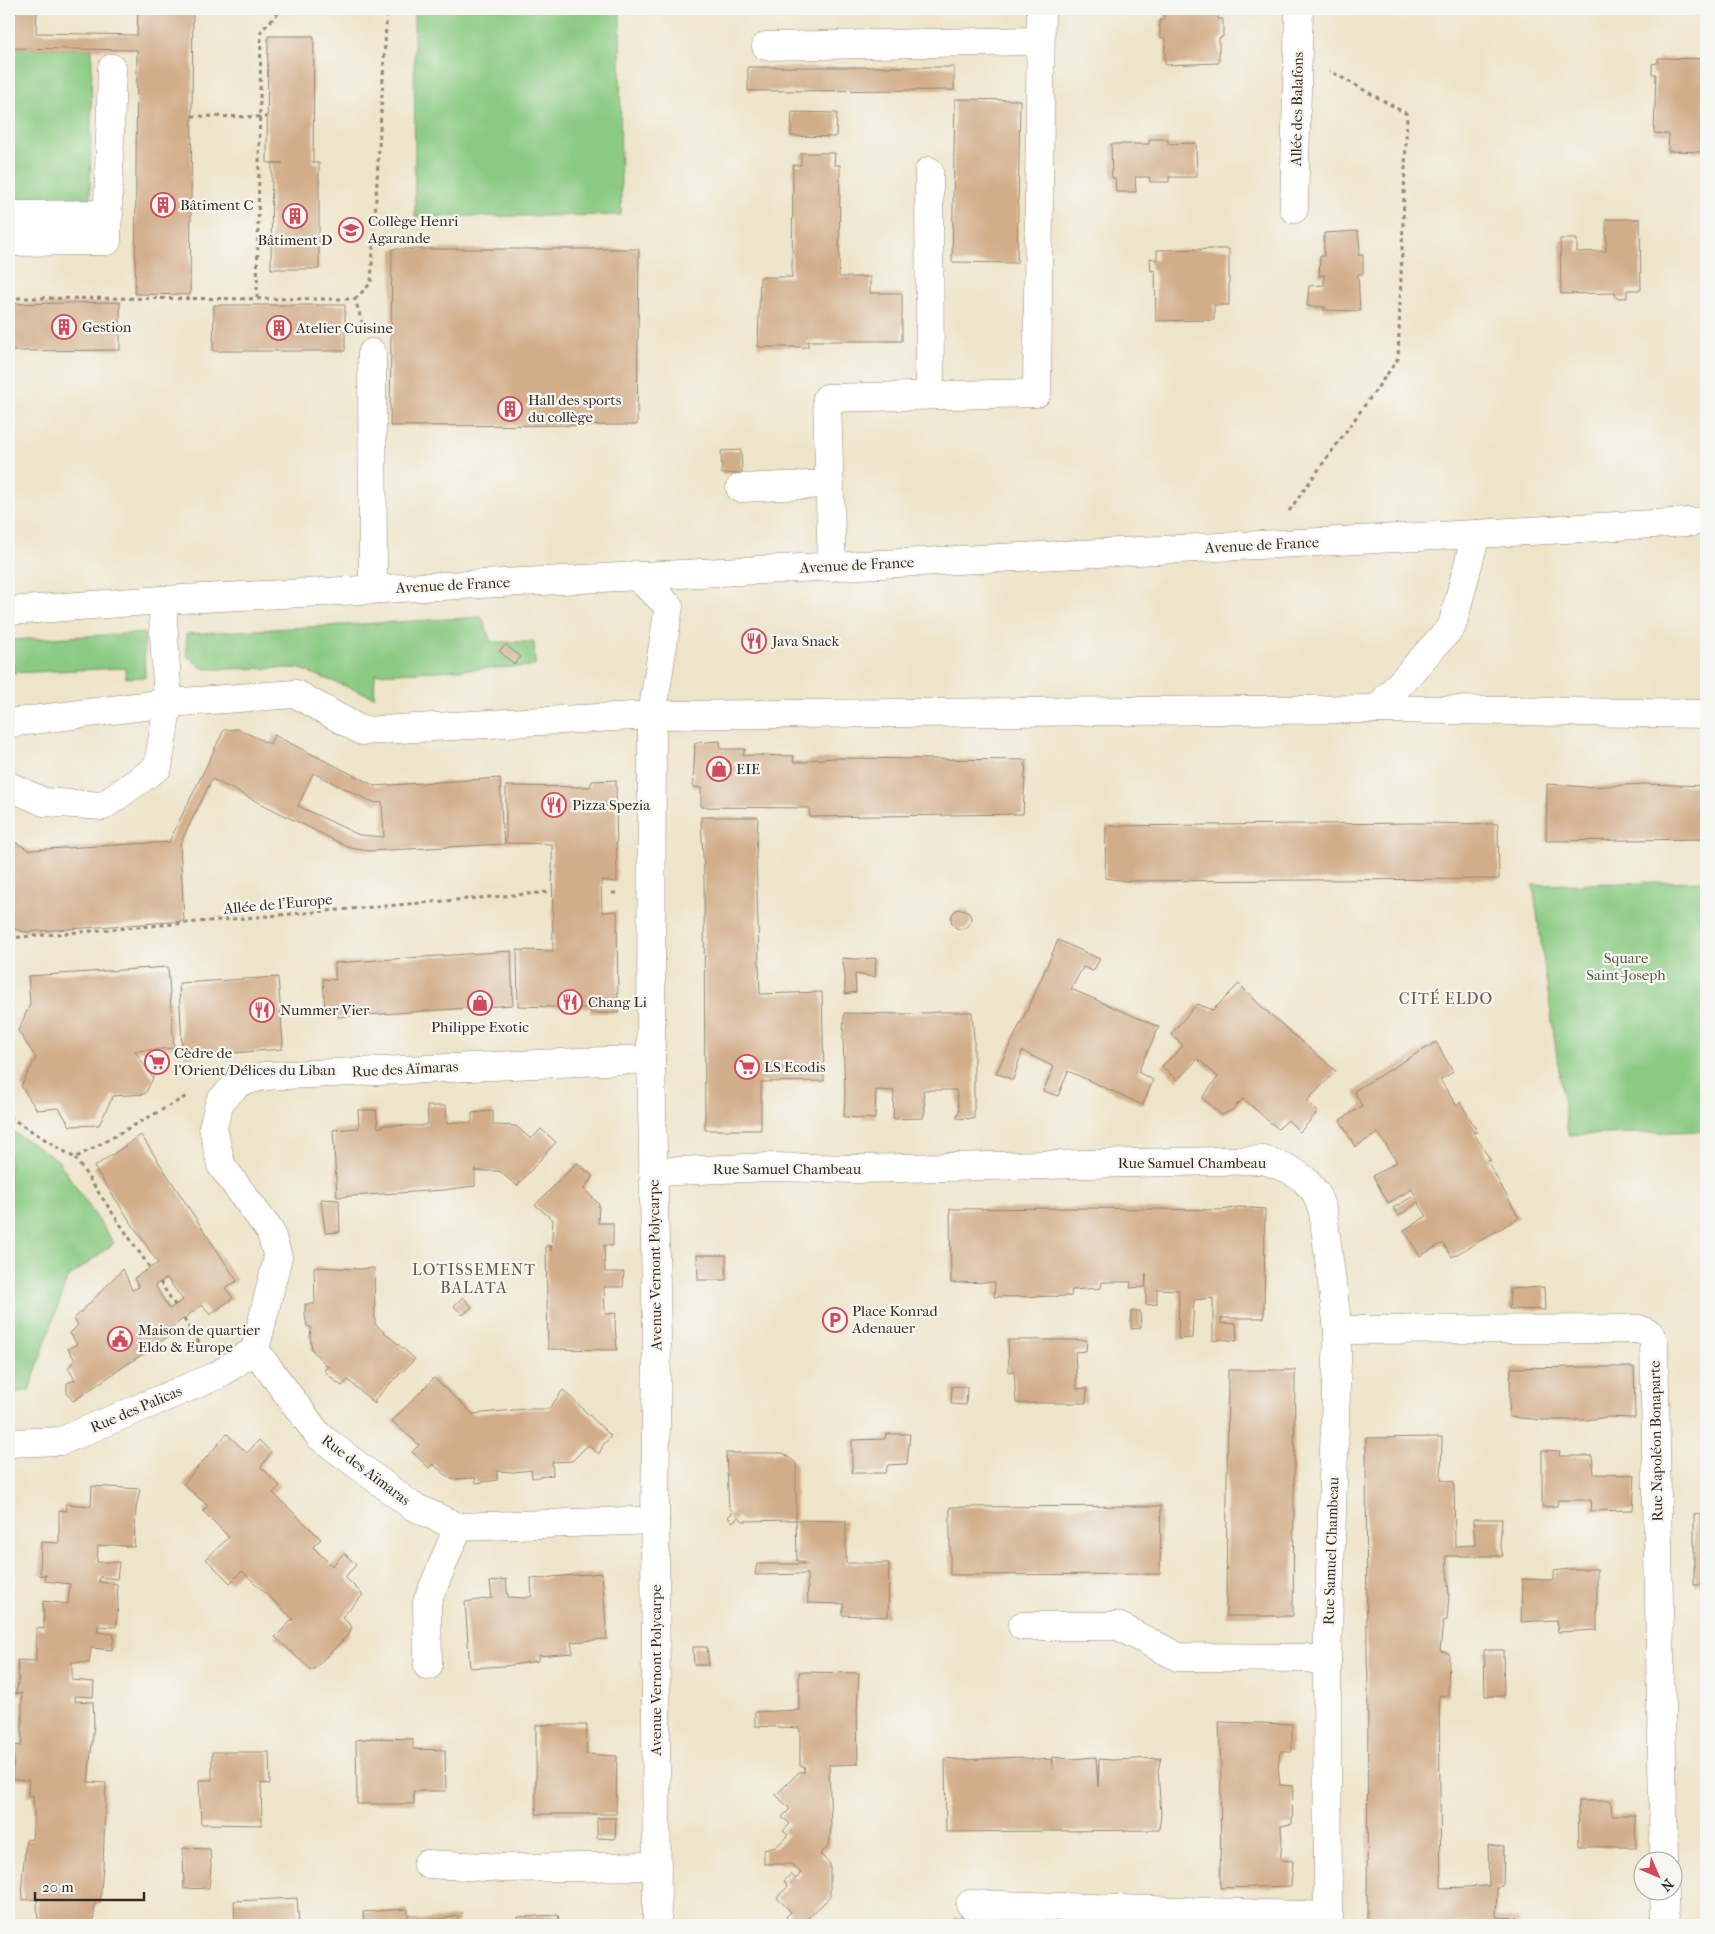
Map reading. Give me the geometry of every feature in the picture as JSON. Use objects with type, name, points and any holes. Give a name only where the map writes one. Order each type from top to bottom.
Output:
[{"type":"street","points":[[832,567],[827,398],[1037,393],[1041,9]]},
{"type":"street","name":"Allée des Balafons","points":[[1294,209],[1299,9]]},
{"type":"street","points":[[766,46],[1040,41]]},
{"type":"street","points":[[9,242],[107,241],[112,68]]},
{"type":"street","points":[[929,171],[930,395]]},
{"type":"street","points":[[9,215],[109,214]]},
{"type":"street","points":[[372,353],[373,590]]},
{"type":"street","points":[[740,488],[830,484]]},
{"type":"street","name":"Avenue de France","points":[[9,611],[162,600],[1706,521]]},
{"type":"street","points":[[1377,709],[1452,626],[1476,534]]},
{"type":"street","points":[[635,575],[669,606],[696,573]]},
{"type":"street","points":[[9,786],[44,802],[103,806],[158,767],[168,703],[162,600]]},
{"type":"street","name":"Avenue Vernont Polycarpe","points":[[657,1925],[655,1520],[657,1336],[651,1059],[652,715],[669,606]]},
{"type":"street","points":[[9,723],[168,703],[296,694],[362,731],[652,715],[1377,709],[1706,714]]},
{"type":"street","name":"Rue des Aïmaras","points":[[651,1059],[264,1076],[240,1082],[220,1101],[213,1127],[221,1166],[270,1232],[278,1257],[254,1350],[319,1436],[412,1506],[458,1527],[655,1520]]},
{"type":"street","name":"Rue Samuel Chambeau","points":[[653,1172],[772,1167],[858,1169],[1264,1160],[1289,1169],[1304,1179],[1316,1193],[1323,1212],[1338,1330],[1327,1662],[1329,1921]]},
{"type":"street","name":"Rue Napoléon Bonaparte","points":[[1338,1330],[1639,1329],[1650,1334],[1654,1343],[1664,1852]]},
{"type":"street","name":"Rue des Palicas","points":[[9,1443],[61,1441],[218,1375],[254,1350]]},
{"type":"street","points":[[428,1666],[427,1602],[458,1527]]},
{"type":"street","points":[[1022,1626],[1118,1626],[1178,1657],[1307,1658],[1327,1662]]},
{"type":"street","points":[[428,1864],[504,1868],[657,1866]]},
{"type":"street","points":[[1664,1902],[1665,1925]]},
{"type":"street","points":[[970,1904],[1329,1921]]},
{"type":"path","points":[[257,298],[261,31],[279,12],[279,9]]},
{"type":"path","points":[[9,298],[354,299],[371,283],[386,9]]},
{"type":"path","points":[[1265,545],[1398,359],[1407,114],[1298,54]]},
{"type":"path","points":[[192,116],[267,117]]},
{"type":"path","points":[[354,299],[372,353]]},
{"type":"path","name":"Allée de l'Europe","points":[[9,938],[550,892]]},
{"type":"path","points":[[75,1158],[190,1095]]},
{"type":"path","points":[[9,1118],[75,1158],[150,1268]]},
{"type":"path","points":[[160,1282],[175,1305]]},
{"type":"green space","points":[[414,9],[620,9],[621,215],[415,217]]},
{"type":"green space","points":[[9,48],[92,49],[90,204],[9,205]]},
{"type":"green space","points":[[482,617],[491,642],[534,642],[535,666],[375,674],[374,697],[298,668],[204,669],[187,656],[186,634]]},
{"type":"green space","points":[[144,633],[145,677],[126,678],[125,668],[9,673],[9,640]]},
{"type":"green space","name":"Square Saint-Joseph","points":[[1706,881],[1706,1131],[1568,1135],[1533,885]]},
{"type":"green space","points":[[9,1129],[57,1159],[114,1243],[67,1279],[29,1391],[9,1393]]},
{"type":"building","name":"Bâtiment C","points":[[9,9],[37,9],[36,33],[137,35],[138,9],[193,9],[190,295],[135,294],[137,50],[9,48]]},
{"type":"building","points":[[1173,9],[1218,9],[1218,19],[1223,19],[1223,37],[1219,38],[1219,63],[1165,65],[1165,38],[1160,38],[1160,20],[1164,20],[1164,12],[1173,12]]},
{"type":"building","points":[[268,36],[314,36],[313,163],[319,163],[319,269],[271,269],[272,163],[267,163]]},
{"type":"building","points":[[9,50],[11,50],[10,93],[9,93]]},
{"type":"building","points":[[1658,58],[1706,59],[1706,152],[1668,151],[1669,134],[1654,133],[1656,74],[1652,74],[1652,64],[1658,63]]},
{"type":"building","points":[[748,67],[954,67],[954,90],[748,91]]},
{"type":"building","points":[[955,99],[1020,100],[1017,263],[952,262]]},
{"type":"building","points":[[792,112],[837,113],[836,137],[791,136]]},
{"type":"building","points":[[1149,139],[1168,139],[1168,144],[1196,143],[1197,177],[1169,177],[1169,182],[1150,182],[1149,177],[1135,177],[1136,192],[1116,192],[1115,178],[1112,178],[1111,144],[1149,144]]},
{"type":"building","points":[[801,153],[835,153],[834,165],[840,165],[839,277],[870,277],[870,293],[902,293],[902,341],[808,341],[808,347],[758,347],[760,277],[792,277],[793,165],[801,165]]},
{"type":"building","points":[[1606,219],[1640,219],[1641,290],[1627,290],[1627,298],[1616,298],[1615,293],[1561,294],[1560,239],[1577,239],[1577,252],[1606,251]]},
{"type":"building","points":[[1358,231],[1360,249],[1358,255],[1363,255],[1363,274],[1358,274],[1360,311],[1323,310],[1326,307],[1307,306],[1309,286],[1324,285],[1324,275],[1319,276],[1320,256],[1324,256],[1324,233]]},
{"type":"building","points":[[392,249],[639,249],[637,425],[390,426]]},
{"type":"building","points":[[1229,249],[1229,305],[1214,305],[1214,320],[1156,321],[1155,270],[1151,271],[1150,258],[1157,260],[1157,250]]},
{"type":"building","name":"Gestion","points":[[120,302],[120,350],[9,351],[9,304]]},
{"type":"building","name":"Atelier Cuisine","points":[[214,305],[345,305],[345,351],[213,351]]},
{"type":"building","points":[[741,450],[742,473],[722,474],[721,451]]},
{"type":"building","points":[[506,645],[521,657],[514,664],[499,651]]},
{"type":"building","points":[[238,729],[270,744],[274,735],[375,786],[500,778],[502,828],[505,844],[370,851],[350,848],[212,779],[180,844],[184,921],[27,932],[9,928],[9,839],[29,850],[169,842],[224,730]],"holes":[[[313,773],[376,803],[382,802],[384,837],[359,835],[298,806]]]},
{"type":"building","points":[[720,741],[721,749],[745,749],[743,755],[794,756],[793,762],[834,758],[1026,760],[1023,814],[810,817],[809,808],[701,807],[701,788],[693,787],[695,743]]},
{"type":"building","points":[[616,780],[617,882],[601,880],[602,912],[617,911],[618,1013],[590,1013],[591,1008],[518,1006],[517,950],[553,951],[552,844],[506,843],[506,786],[590,787],[592,781]]},
{"type":"building","points":[[1547,784],[1586,787],[1645,784],[1706,786],[1706,839],[1546,841]]},
{"type":"building","points":[[701,817],[758,817],[756,856],[760,994],[822,992],[824,1081],[761,1082],[761,1130],[705,1130],[704,876]]},
{"type":"building","points":[[1498,824],[1499,879],[1126,881],[1105,878],[1106,826]]},
{"type":"building","points":[[961,909],[968,912],[971,919],[968,926],[961,929],[954,926],[951,919],[954,912]]},
{"type":"building","points":[[1058,940],[1100,959],[1093,971],[1083,967],[1071,989],[1159,1027],[1138,1072],[1153,1080],[1143,1105],[1068,1071],[1058,1096],[1043,1091],[1054,1067],[1022,1051],[1013,1080],[996,1073],[1032,1000]]},
{"type":"building","points":[[511,951],[513,1005],[338,1017],[336,1009],[325,1010],[323,979],[336,980],[335,963]]},
{"type":"building","points":[[842,958],[876,958],[875,977],[855,974],[856,992],[845,994],[845,974]]},
{"type":"building","points":[[168,967],[174,1048],[135,1051],[153,1078],[145,1094],[113,1096],[99,1125],[70,1126],[59,1108],[37,1110],[21,1086],[36,1058],[18,1031],[30,1004],[28,976]]},
{"type":"building","points":[[278,977],[282,1049],[185,1057],[182,1049],[179,983]]},
{"type":"building","points":[[1239,984],[1263,1008],[1336,1071],[1307,1101],[1318,1112],[1300,1132],[1288,1120],[1278,1129],[1243,1099],[1232,1110],[1222,1115],[1202,1098],[1218,1077],[1198,1059],[1177,1080],[1162,1066],[1183,1046],[1171,1034],[1197,1004],[1213,1010]]},
{"type":"building","points":[[972,1012],[974,1119],[956,1118],[959,1111],[956,1090],[923,1090],[925,1111],[923,1118],[893,1119],[894,1091],[876,1090],[875,1119],[844,1117],[844,1013],[909,1014]]},
{"type":"building","points":[[1436,1042],[1453,1072],[1440,1080],[1457,1106],[1460,1102],[1478,1132],[1473,1132],[1491,1161],[1487,1160],[1519,1218],[1452,1257],[1443,1243],[1420,1256],[1404,1230],[1427,1216],[1418,1202],[1399,1216],[1393,1208],[1415,1195],[1412,1189],[1388,1203],[1373,1176],[1397,1162],[1378,1133],[1355,1147],[1340,1120],[1362,1106],[1354,1091]]},
{"type":"building","points":[[427,1106],[446,1106],[447,1124],[453,1122],[472,1123],[472,1113],[493,1111],[493,1125],[516,1126],[531,1139],[541,1129],[556,1142],[517,1186],[499,1171],[475,1171],[475,1186],[337,1197],[333,1130],[359,1128],[358,1110],[376,1110],[378,1128],[385,1125],[421,1126],[428,1124]]},
{"type":"building","points":[[141,1135],[237,1281],[225,1288],[233,1298],[210,1315],[202,1305],[168,1330],[172,1334],[73,1401],[67,1393],[67,1383],[75,1380],[68,1368],[75,1360],[68,1349],[77,1344],[70,1333],[78,1325],[74,1319],[123,1269],[132,1290],[139,1287],[134,1278],[158,1263],[94,1167]],"holes":[[[167,1278],[183,1300],[169,1309],[155,1285]]]},
{"type":"building","points":[[577,1163],[593,1176],[584,1189],[599,1204],[598,1223],[613,1223],[613,1246],[604,1245],[605,1272],[624,1272],[623,1287],[604,1287],[605,1314],[616,1313],[617,1350],[548,1349],[546,1246],[551,1246],[551,1251],[553,1220],[535,1205]]},
{"type":"building","points":[[321,1199],[339,1200],[340,1232],[325,1233]]},
{"type":"building","points":[[1239,1207],[1265,1209],[1264,1318],[1221,1318],[1221,1324],[1236,1323],[1237,1341],[1221,1339],[1213,1341],[1213,1298],[1194,1300],[1192,1338],[1178,1339],[1179,1290],[1157,1289],[1157,1304],[1146,1305],[1146,1273],[1145,1287],[1130,1288],[1131,1282],[1102,1282],[1101,1288],[1072,1290],[1071,1296],[994,1297],[995,1282],[951,1283],[950,1209],[1087,1208],[1222,1210]]},
{"type":"building","points":[[697,1255],[726,1255],[726,1280],[698,1280]]},
{"type":"building","points":[[314,1267],[374,1268],[375,1324],[415,1359],[375,1399],[375,1404],[348,1380],[342,1386],[334,1380],[324,1370],[328,1367],[312,1350],[311,1327],[307,1326],[305,1304],[315,1304]]},
{"type":"building","points":[[1544,1287],[1545,1310],[1509,1309],[1510,1289]]},
{"type":"building","points":[[463,1297],[472,1307],[463,1315],[454,1306]]},
{"type":"building","points":[[1131,1311],[1140,1311],[1141,1328],[1131,1329]]},
{"type":"building","points":[[1008,1340],[1087,1340],[1086,1351],[1075,1352],[1077,1389],[1087,1388],[1086,1403],[1016,1403],[1014,1371],[1009,1372]]},
{"type":"building","points":[[1634,1367],[1635,1418],[1608,1417],[1586,1420],[1544,1420],[1509,1417],[1511,1368]]},
{"type":"building","points":[[1228,1370],[1295,1370],[1293,1616],[1226,1616]]},
{"type":"building","points":[[434,1378],[473,1414],[525,1409],[549,1409],[563,1390],[611,1436],[603,1445],[599,1454],[588,1445],[572,1461],[552,1462],[553,1475],[532,1478],[531,1470],[497,1471],[497,1480],[476,1483],[475,1478],[451,1479],[433,1464],[429,1468],[412,1452],[419,1445],[392,1421]]},
{"type":"building","points":[[952,1386],[967,1387],[966,1405],[951,1404]]},
{"type":"building","points":[[227,1434],[247,1453],[259,1440],[271,1452],[261,1467],[280,1486],[273,1493],[321,1539],[313,1547],[332,1566],[344,1553],[356,1565],[345,1577],[363,1595],[342,1617],[352,1627],[348,1635],[312,1671],[275,1637],[293,1619],[242,1571],[230,1583],[206,1559],[229,1537],[203,1511],[208,1506],[183,1484]]},
{"type":"building","points":[[886,1434],[910,1434],[907,1464],[888,1465],[885,1473],[852,1473],[852,1440],[885,1439]]},
{"type":"building","points":[[1442,1437],[1441,1480],[1454,1482],[1455,1546],[1475,1545],[1473,1519],[1502,1519],[1500,1544],[1503,1556],[1446,1556],[1449,1596],[1447,1620],[1443,1621],[1440,1651],[1449,1653],[1448,1696],[1439,1695],[1441,1888],[1489,1886],[1488,1845],[1504,1847],[1503,1886],[1497,1887],[1496,1917],[1518,1918],[1518,1925],[1367,1925],[1368,1676],[1366,1438]]},
{"type":"building","points":[[1542,1450],[1560,1451],[1559,1456],[1592,1456],[1594,1474],[1635,1475],[1633,1510],[1590,1511],[1591,1500],[1558,1500],[1557,1506],[1542,1507]]},
{"type":"building","points":[[726,1453],[783,1453],[796,1463],[796,1520],[743,1521],[738,1517],[733,1522],[728,1517],[733,1512],[729,1507]]},
{"type":"building","points":[[1703,1472],[1706,1473],[1706,1510],[1704,1510]]},
{"type":"building","points":[[92,1486],[140,1489],[136,1508],[134,1547],[98,1546],[97,1562],[119,1562],[117,1579],[100,1577],[99,1582],[117,1584],[118,1607],[116,1627],[98,1626],[97,1632],[114,1634],[112,1650],[91,1648],[89,1663],[72,1662],[72,1680],[94,1682],[93,1697],[75,1696],[75,1701],[93,1702],[94,1724],[88,1782],[106,1783],[100,1903],[95,1904],[93,1925],[38,1925],[37,1899],[23,1900],[22,1881],[26,1840],[32,1839],[33,1795],[28,1796],[29,1780],[11,1779],[14,1762],[13,1745],[21,1746],[22,1740],[22,1693],[16,1694],[19,1678],[17,1660],[36,1661],[36,1628],[44,1629],[43,1601],[68,1604],[70,1584],[45,1581],[46,1574],[40,1576],[41,1542],[59,1543],[59,1510],[67,1511],[65,1504],[91,1506]]},
{"type":"building","points":[[1161,1506],[1160,1574],[950,1575],[950,1507]]},
{"type":"building","points":[[1694,1514],[1706,1515],[1706,1585],[1694,1585]]},
{"type":"building","points":[[796,1520],[846,1521],[846,1563],[889,1563],[888,1617],[842,1615],[844,1604],[808,1603],[807,1574],[755,1575],[757,1564],[807,1564],[797,1561]]},
{"type":"building","points":[[1597,1569],[1597,1630],[1558,1632],[1556,1620],[1521,1622],[1522,1579],[1554,1580],[1554,1571]]},
{"type":"building","points":[[602,1573],[607,1639],[571,1642],[573,1653],[538,1656],[538,1661],[505,1666],[470,1668],[465,1602],[492,1598],[490,1582],[506,1579],[508,1597],[525,1598],[532,1596],[531,1578],[544,1579]]},
{"type":"building","points":[[693,1647],[707,1647],[709,1665],[694,1665]]},
{"type":"building","points":[[1484,1650],[1503,1650],[1504,1696],[1485,1696]]},
{"type":"building","points":[[799,1672],[859,1673],[857,1709],[858,1764],[829,1765],[831,1829],[829,1846],[820,1854],[830,1864],[830,1897],[807,1919],[807,1925],[794,1925],[786,1917],[791,1912],[777,1898],[788,1886],[784,1881],[791,1874],[796,1879],[801,1873],[792,1864],[764,1864],[764,1850],[776,1847],[788,1835],[783,1831],[790,1824],[782,1817],[790,1809],[776,1795],[799,1772],[804,1772],[805,1766],[800,1766],[800,1728],[755,1726],[755,1712],[799,1710]]},
{"type":"building","points":[[1219,1722],[1292,1724],[1292,1752],[1280,1752],[1278,1767],[1280,1785],[1293,1786],[1292,1824],[1281,1826],[1280,1860],[1293,1861],[1291,1886],[1220,1888],[1221,1768]]},
{"type":"building","points":[[536,1725],[587,1725],[586,1754],[617,1756],[616,1814],[536,1814]]},
{"type":"building","points":[[372,1738],[413,1739],[413,1749],[445,1750],[446,1791],[413,1791],[414,1804],[357,1804],[356,1740]]},
{"type":"building","points":[[212,1752],[269,1752],[270,1784],[261,1783],[262,1825],[201,1824],[199,1780],[212,1780]]},
{"type":"building","points":[[1020,1757],[1037,1760],[1052,1759],[1053,1769],[1053,1757],[1071,1759],[1096,1757],[1098,1787],[1099,1759],[1161,1758],[1158,1770],[1161,1815],[1159,1830],[946,1832],[945,1758],[961,1760]]},
{"type":"building","points":[[1578,1801],[1611,1801],[1612,1815],[1635,1815],[1636,1847],[1579,1847]]},
{"type":"building","points":[[597,1818],[616,1818],[615,1839],[597,1838]]},
{"type":"building","points":[[183,1848],[210,1849],[209,1888],[184,1889]]},
{"type":"building","points":[[297,1898],[299,1925],[235,1925],[234,1901]]},
{"type":"building","points":[[408,1909],[408,1920],[440,1919],[458,1916],[458,1925],[364,1925],[363,1912]]},
{"type":"building","points":[[558,1915],[560,1925],[519,1925],[518,1917]]},
{"type":"building","points":[[954,1918],[987,1918],[987,1925],[954,1925]]},
{"type":"place","name":"Bâtiment C","points":[[163,205]]},
{"type":"place","name":"Bâtiment D","points":[[295,216]]},
{"type":"place","name":"Collège Henri Agarande","points":[[351,230]]},
{"type":"place","name":"Gestion","points":[[64,327]]},
{"type":"place","name":"Atelier Cuisine","points":[[279,328]]},
{"type":"place","name":"Hall des sports du collège","points":[[510,409]]},
{"type":"place","name":"Java Snack","points":[[754,641]]},
{"type":"place","name":"EIE","points":[[719,769]]},
{"type":"place","name":"Pizza Spezia","points":[[554,805]]},
{"type":"place","name":"Chang Li","points":[[570,1002]]},
{"type":"place","name":"Philippe Exotic","points":[[480,1003]]},
{"type":"place","name":"Nummer Vier","points":[[262,1010]]},
{"type":"place","name":"Cèdre de l'Orient/Délices du Liban","points":[[157,1062]]},
{"type":"place","name":"LS Ecodis","points":[[747,1067]]},
{"type":"place","name":"Place Konrad Adenauer","points":[[835,1320]]},
{"type":"place","name":"Maison de quartier Eldo & Europe","points":[[120,1339]]},
{"type":"district","name":"CITÉ ELDO","points":[[1446,998]]},
{"type":"district","name":"LOTISSEMENT BALATA","points":[[474,1278]]}]
